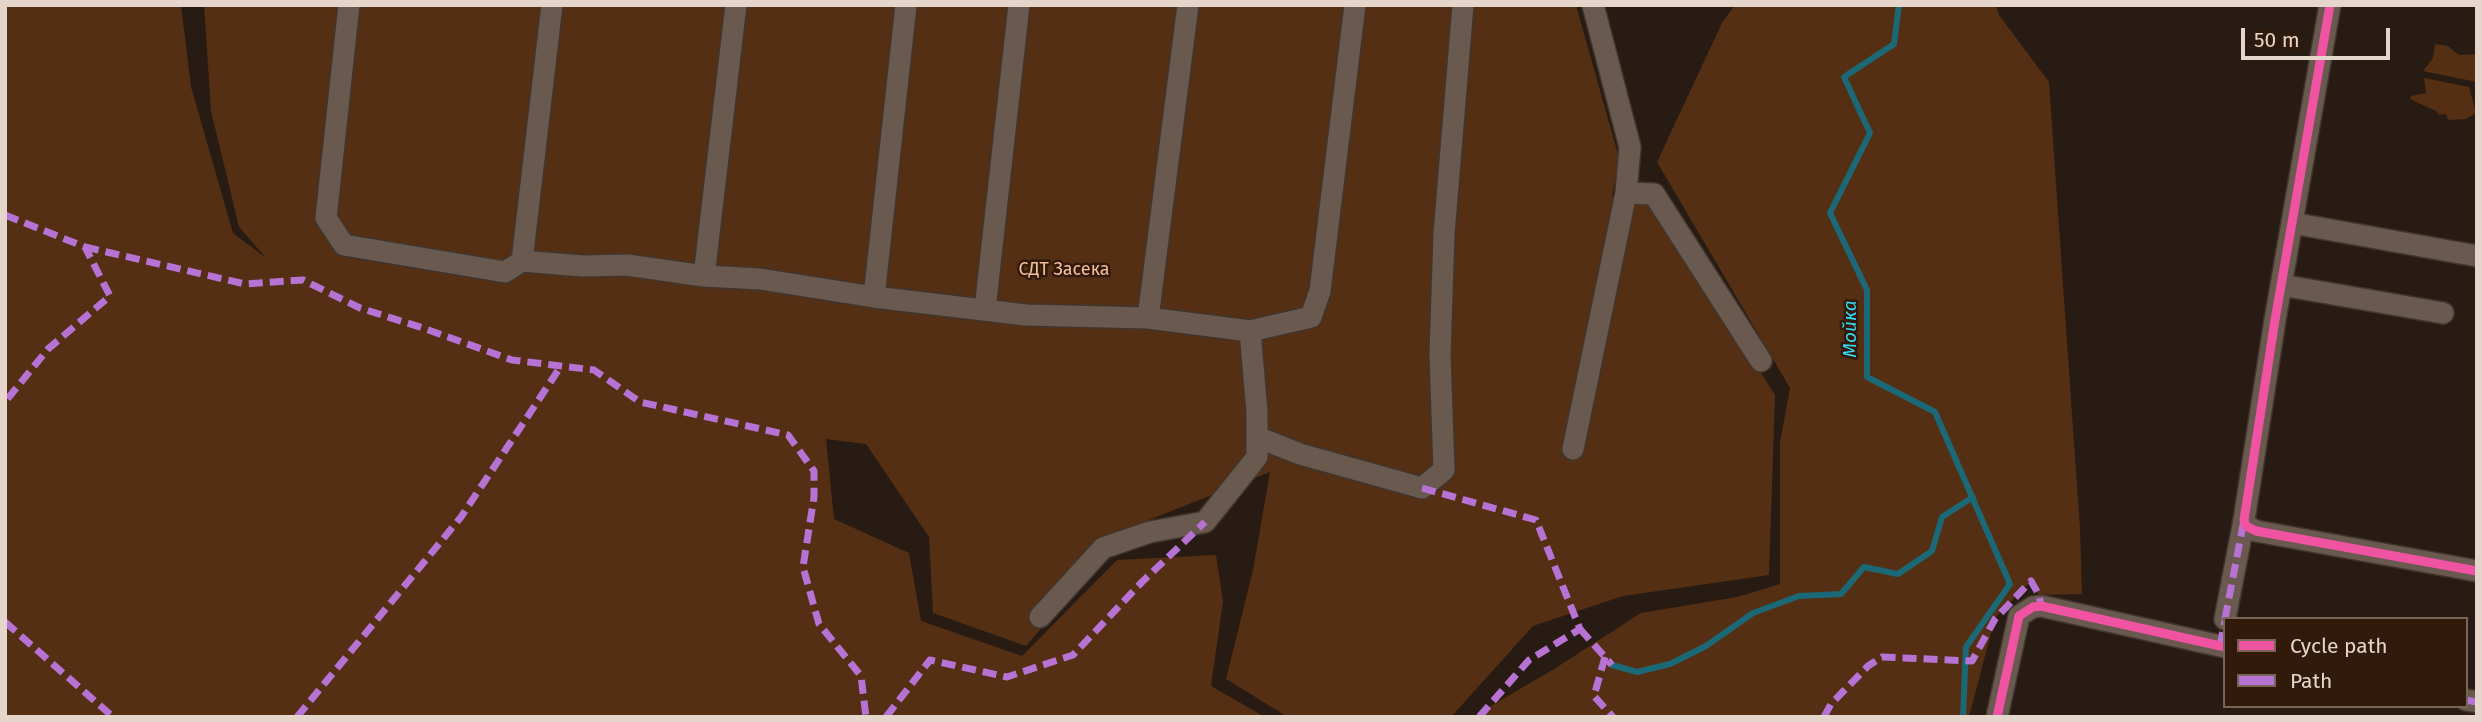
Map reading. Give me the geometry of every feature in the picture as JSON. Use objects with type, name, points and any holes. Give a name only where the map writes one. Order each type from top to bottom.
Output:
[{"type":"street","points":[[349,5],[326,218],[344,245],[505,272],[522,261],[582,266],[627,265],[705,276],[760,279],[874,297],[1026,315],[1148,318],[1250,331],[1311,317],[1320,291],[1356,5]]},
{"type":"street","points":[[522,261],[552,5]]},
{"type":"street","points":[[705,276],[736,5]]},
{"type":"street","points":[[874,297],[906,5]]},
{"type":"street","points":[[985,309],[1019,5]]},
{"type":"street","points":[[1148,318],[1188,5]]},
{"type":"street","points":[[1257,438],[1300,454],[1422,488],[1444,470],[1440,355],[1444,234],[1464,5]]},
{"type":"street","points":[[1573,449],[1626,193],[1630,147],[1593,5]]},
{"type":"street","points":[[2226,617],[2330,5]]},
{"type":"street","points":[[1626,193],[1654,194],[1761,361]]},
{"type":"street","points":[[2292,223],[2477,256]]},
{"type":"street","points":[[2281,285],[2443,313]]},
{"type":"street","points":[[1040,617],[1103,548],[1150,531],[1205,522],[1257,457],[1257,412],[1250,331]]},
{"type":"street","points":[[2244,520],[2246,526],[2256,531],[2477,571]]},
{"type":"street","points":[[1997,717],[2019,617],[2033,607],[2222,646]]},
{"type":"green space","name":"СДТ Засека","points":[[5,5],[181,5],[191,87],[233,233],[266,258],[239,227],[211,111],[204,5],[1576,5],[1619,158],[1612,197],[1652,199],[1775,395],[1769,575],[1623,596],[1533,626],[1451,717],[1288,717],[1226,679],[1253,570],[1270,472],[1126,529],[1026,646],[933,613],[929,537],[866,444],[826,439],[834,519],[909,553],[921,621],[1022,656],[1117,560],[1216,555],[1223,602],[1211,686],[1265,717],[5,717]]},
{"type":"green space","points":[[1735,5],[1996,5],[1999,15],[2049,82],[2080,529],[2082,594],[2039,595],[2030,582],[1995,618],[1969,717],[1472,717],[1641,613],[1737,597],[1780,584],[1780,442],[1790,388],[1657,162],[1722,23]]},
{"type":"green space","points":[[2435,44],[2448,46],[2459,55],[2477,54],[2477,82],[2423,71],[2433,58]]},
{"type":"green space","points":[[2424,78],[2469,87],[2476,113],[2466,119],[2448,120],[2446,114],[2439,115],[2410,99],[2411,96],[2426,93]]},
{"type":"waterway","name":"Мойка","points":[[1899,5],[1894,44],[1844,77],[1870,133],[1830,213],[1867,290],[1867,377],[1935,412],[2010,584],[1966,647],[1963,717]]},
{"type":"waterway","points":[[1612,665],[1637,672],[1670,664],[1706,646],[1753,613],[1799,596],[1841,594],[1864,567],[1898,574],[1932,551],[1942,517],[1973,497]]},
{"type":"marked path","points":[[5,215],[85,247],[110,296],[48,349],[5,402]]},
{"type":"marked path","points":[[85,247],[245,284],[303,280],[360,308],[512,360],[594,370],[640,402],[788,435],[814,471],[814,497],[803,567],[819,624],[861,676],[866,717]]},
{"type":"marked path","points":[[297,717],[461,517],[561,366]]},
{"type":"marked path","points":[[1422,488],[1536,520],[1580,629],[1529,660],[1479,717]]},
{"type":"marked path","points":[[2225,617],[2244,520]]},
{"type":"marked path","points":[[886,717],[930,660],[1007,677],[1073,655],[1142,582],[1205,522]]},
{"type":"marked path","points":[[1824,717],[1831,704],[1868,666],[1882,657],[1972,661],[1995,619],[2031,581],[2039,595],[2041,606]]},
{"type":"marked path","points":[[5,622],[113,717]]},
{"type":"marked path","points":[[1580,629],[1612,665]]},
{"type":"marked path","points":[[2220,646],[2223,631]]},
{"type":"marked path","points":[[1605,657],[1594,696],[1613,717]]},
{"type":"marked path","points":[[2468,700],[2477,702]]},
{"type":"cycle path","points":[[2330,5],[2275,320],[2244,520],[2246,526],[2256,531],[2477,571]]},
{"type":"cycle path","points":[[1997,717],[2019,616],[2033,607],[2041,606],[2223,647]]}]
